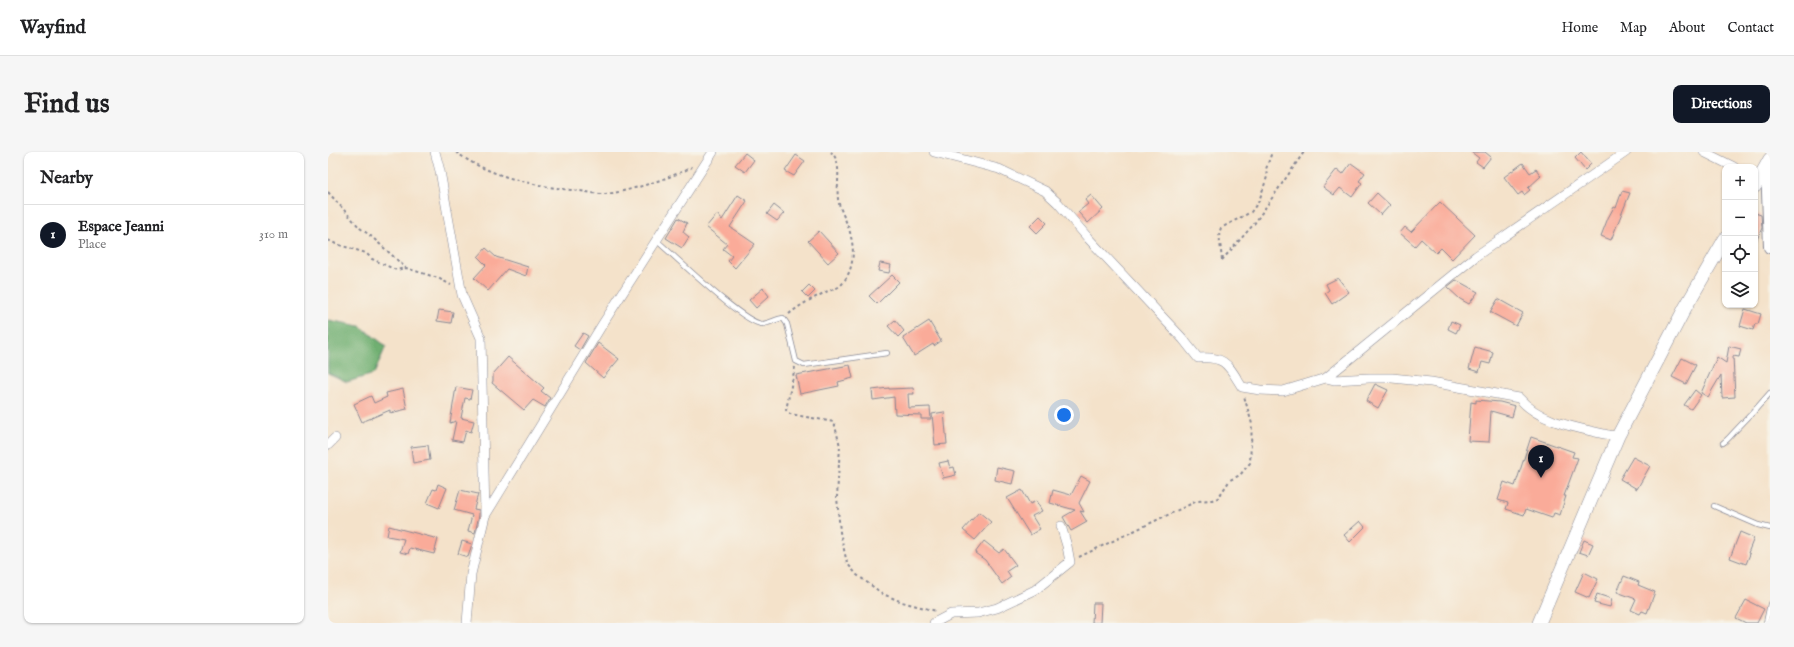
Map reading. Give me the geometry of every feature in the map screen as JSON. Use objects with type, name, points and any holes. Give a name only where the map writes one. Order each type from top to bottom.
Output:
[{"type":"main road","points":[[1758,180],[1768,162]]},
{"type":"main road","points":[[1539,623],[1618,436],[1685,308],[1722,244]]},
{"type":"street","points":[[435,152],[440,171],[462,295],[481,338],[485,516],[471,574],[466,623]]},
{"type":"street","points":[[934,152],[999,169],[1045,191],[1058,203],[1088,238],[1183,339],[1198,358],[1211,357],[1226,363],[1242,387],[1282,391],[1326,378],[1476,256],[1626,152]]},
{"type":"street","points":[[1704,152],[1728,164]]},
{"type":"street","points":[[485,516],[602,325],[712,154]]},
{"type":"street","points":[[1768,162],[1770,248]]},
{"type":"street","points":[[1326,378],[1334,380],[1385,378],[1431,382],[1519,398],[1534,412],[1554,421],[1609,436],[1618,436]]},
{"type":"street","points":[[328,445],[335,438]]},
{"type":"street","points":[[934,623],[951,614],[978,613],[997,608],[1035,590],[1070,562],[1067,546],[1060,526]]},
{"type":"lane","points":[[657,241],[724,299],[754,322],[763,324],[783,318],[787,324],[796,361],[804,365],[887,353]]},
{"type":"lane","points":[[1723,443],[1731,438],[1770,393]]},
{"type":"lane","points":[[1714,506],[1758,525],[1770,528]]},
{"type":"lane","points":[[1766,623],[1770,604]]},
{"type":"path","points":[[456,152],[466,160],[491,171],[527,182],[558,189],[604,194],[618,192],[642,185],[686,170],[712,154]]},
{"type":"path","points":[[783,318],[797,307],[839,286],[848,275],[853,259],[852,237],[839,202],[837,185],[838,166],[835,156],[831,152]]},
{"type":"path","points":[[1272,152],[1266,169],[1267,177],[1259,201],[1251,212],[1221,228],[1219,233],[1222,260],[1254,224],[1304,152]]},
{"type":"path","points":[[328,192],[360,228],[406,268],[449,283],[462,295]]},
{"type":"path","points":[[328,240],[366,253],[372,259],[390,268],[396,270],[406,268]]},
{"type":"path","points":[[796,361],[786,410],[790,414],[834,422],[840,446],[837,497],[840,532],[847,563],[857,575],[882,594],[902,602],[951,614]]},
{"type":"path","points":[[1070,562],[1197,501],[1218,498],[1230,480],[1240,475],[1250,463],[1252,424],[1242,387]]},
{"type":"green space","points":[[328,320],[360,326],[386,346],[374,374],[347,382],[328,373]]},
{"type":"building","points":[[1471,152],[1485,152],[1491,157],[1483,167],[1476,162],[1479,158]]},
{"type":"building","points":[[1581,152],[1591,164],[1585,170],[1575,158]]},
{"type":"building","points":[[745,153],[754,160],[745,172],[735,165]]},
{"type":"building","points":[[796,155],[805,161],[794,176],[785,171]]},
{"type":"building","points":[[1351,163],[1365,173],[1359,181],[1362,183],[1352,197],[1340,188],[1334,195],[1323,187],[1337,169],[1343,174]]},
{"type":"building","points":[[1523,163],[1530,173],[1536,169],[1541,176],[1528,188],[1530,190],[1524,195],[1522,192],[1518,195],[1504,177]]},
{"type":"building","points":[[1622,191],[1630,193],[1611,240],[1601,236],[1608,218],[1614,207],[1616,208]]},
{"type":"building","points":[[1377,193],[1390,205],[1381,215],[1368,203]]},
{"type":"building","points":[[738,195],[747,201],[730,227],[755,244],[735,268],[728,261],[732,256],[723,249],[727,244],[706,227],[717,214],[722,220]]},
{"type":"building","points":[[1091,195],[1103,209],[1088,223],[1078,212],[1088,204],[1085,200]]},
{"type":"building","points":[[1440,202],[1475,235],[1452,259],[1441,248],[1436,253],[1421,239],[1415,246],[1400,233],[1405,227],[1411,232]]},
{"type":"building","points":[[774,205],[784,213],[777,221],[767,214]]},
{"type":"building","points":[[1758,214],[1761,215],[1762,228],[1758,237]]},
{"type":"building","points":[[1040,216],[1047,223],[1037,233],[1030,226]]},
{"type":"building","points":[[678,218],[687,223],[683,232],[689,237],[682,248],[666,238]]},
{"type":"building","points":[[819,231],[839,253],[828,263],[808,241]]},
{"type":"building","points":[[486,248],[496,257],[528,267],[526,276],[507,269],[488,291],[474,278],[486,265],[478,257]]},
{"type":"building","points":[[880,263],[891,265],[889,273],[878,271]]},
{"type":"building","points":[[892,275],[899,282],[877,304],[869,296]]},
{"type":"building","points":[[1338,278],[1349,292],[1332,304],[1325,293],[1329,290],[1326,284]]},
{"type":"building","points":[[1456,280],[1478,292],[1469,304],[1460,299],[1447,287]]},
{"type":"building","points":[[809,285],[815,291],[808,298],[802,292]]},
{"type":"building","points":[[763,288],[769,296],[756,308],[749,300]]},
{"type":"building","points":[[1498,299],[1523,313],[1516,326],[1490,312]]},
{"type":"building","points":[[1745,309],[1761,314],[1758,324],[1755,324],[1753,330],[1740,326]]},
{"type":"building","points":[[439,310],[453,312],[451,323],[437,321]]},
{"type":"building","points":[[895,320],[904,331],[898,337],[888,326]]},
{"type":"building","points":[[929,321],[941,341],[934,346],[933,344],[914,356],[903,338]]},
{"type":"building","points":[[1451,321],[1460,325],[1456,333],[1448,329]]},
{"type":"building","points":[[583,333],[588,336],[580,350],[574,346]]},
{"type":"building","points":[[598,343],[619,359],[603,378],[586,363]]},
{"type":"building","points":[[1729,346],[1741,349],[1739,357],[1733,356],[1735,397],[1722,398],[1721,375],[1708,397],[1701,393],[1717,357],[1726,363]]},
{"type":"building","points":[[1475,347],[1493,352],[1490,364],[1482,362],[1479,372],[1469,369]]},
{"type":"building","points":[[508,357],[544,388],[541,391],[550,398],[545,407],[533,400],[524,410],[492,383],[493,374]]},
{"type":"building","points":[[1682,358],[1696,365],[1686,384],[1672,377]]},
{"type":"building","points":[[850,365],[853,378],[838,382],[839,386],[800,394],[796,375]]},
{"type":"building","points":[[1375,384],[1388,390],[1378,408],[1366,401]]},
{"type":"building","points":[[456,387],[472,390],[470,399],[465,398],[461,418],[474,421],[471,432],[466,430],[463,442],[452,440],[456,421],[450,423]]},
{"type":"building","points":[[913,388],[914,394],[908,394],[909,408],[930,407],[931,419],[921,419],[921,415],[895,414],[894,397],[873,400],[872,390]]},
{"type":"building","points":[[403,389],[407,409],[390,413],[390,410],[362,422],[354,404],[371,396],[374,403],[387,397],[386,393]]},
{"type":"building","points":[[1695,390],[1701,395],[1691,409],[1684,405]]},
{"type":"building","points":[[1476,400],[1500,402],[1515,406],[1512,417],[1491,411],[1489,442],[1468,441],[1471,402],[1476,403]]},
{"type":"building","points":[[944,412],[947,444],[935,445],[932,414]]},
{"type":"building","points":[[1531,437],[1574,452],[1572,457],[1578,458],[1564,496],[1566,496],[1560,515],[1554,513],[1552,518],[1526,509],[1524,515],[1506,509],[1508,503],[1498,500],[1504,482],[1515,486]]},
{"type":"building","points":[[428,445],[430,460],[413,463],[411,447]]},
{"type":"building","points":[[1633,457],[1650,466],[1637,489],[1620,479]]},
{"type":"building","points":[[948,461],[950,468],[954,467],[956,475],[943,478],[939,463]]},
{"type":"building","points":[[997,467],[1015,471],[1012,484],[995,480]]},
{"type":"building","points":[[1081,476],[1090,481],[1079,503],[1084,512],[1080,511],[1087,522],[1071,531],[1063,517],[1075,510],[1050,503],[1053,490],[1071,495]]},
{"type":"building","points":[[438,484],[447,488],[439,508],[427,503],[433,489],[436,490]]},
{"type":"building","points":[[460,490],[478,494],[474,509],[479,510],[475,533],[468,531],[472,515],[454,510]]},
{"type":"building","points":[[1022,490],[1030,504],[1036,501],[1042,511],[1032,516],[1040,529],[1030,535],[1007,498]]},
{"type":"building","points":[[979,512],[991,522],[975,540],[963,530]]},
{"type":"building","points":[[1360,521],[1365,527],[1350,542],[1344,535]]},
{"type":"building","points":[[389,526],[438,539],[434,554],[410,548],[408,554],[400,552],[404,539],[387,536]]},
{"type":"building","points":[[1740,532],[1754,538],[1748,553],[1750,554],[1746,564],[1730,558]]},
{"type":"building","points":[[1584,540],[1593,544],[1588,555],[1579,552]]},
{"type":"building","points":[[462,541],[472,544],[468,557],[458,554]]},
{"type":"building","points":[[984,541],[999,553],[1004,549],[1016,565],[1007,571],[1011,577],[1002,584],[985,560],[975,553]]},
{"type":"building","points":[[1584,572],[1598,579],[1589,598],[1575,592]]},
{"type":"building","points":[[1624,576],[1639,582],[1638,585],[1655,592],[1647,613],[1642,611],[1640,614],[1631,610],[1636,599],[1617,592]]},
{"type":"building","points":[[1597,594],[1612,599],[1610,607],[1594,603]]},
{"type":"building","points":[[1746,600],[1764,609],[1757,623],[1746,623],[1736,618]]},
{"type":"building","points":[[1093,603],[1101,603],[1100,623],[1092,623]]},
{"type":"place","name":"Espace Jeanni","points":[[1541,478]]}]
